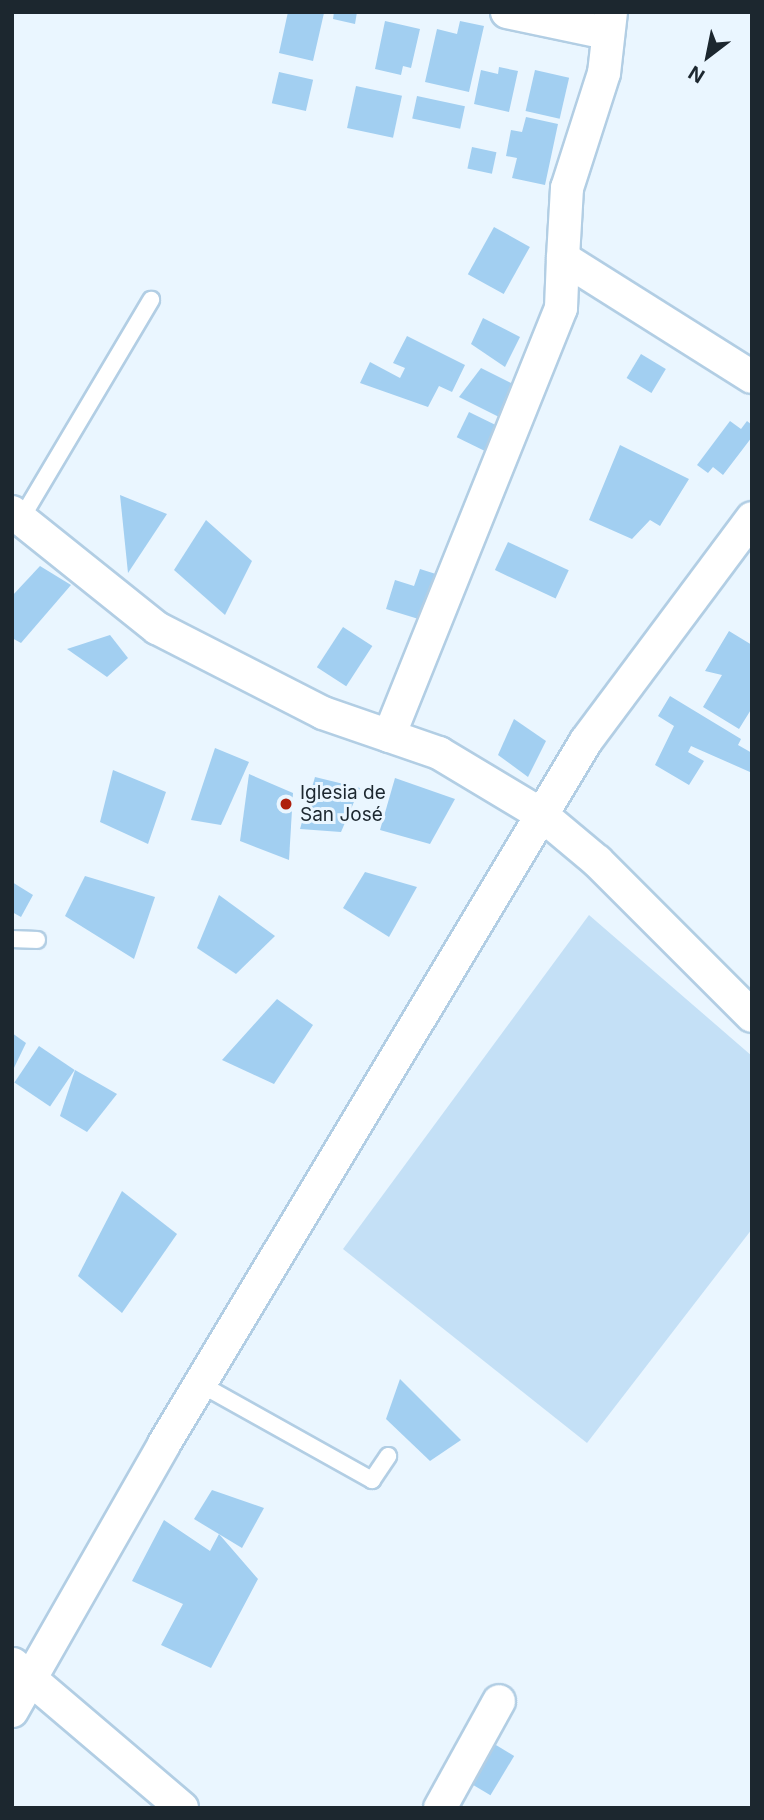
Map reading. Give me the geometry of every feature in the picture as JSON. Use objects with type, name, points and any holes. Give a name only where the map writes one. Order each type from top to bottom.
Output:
[{"type":"street","points":[[389,736],[561,308],[567,188],[604,74],[609,23],[507,12]]},
{"type":"street","points":[[563,258],[752,377]]},
{"type":"street","points":[[17,516],[158,628],[323,713],[439,753],[542,816],[597,861],[752,1016]]},
{"type":"street","points":[[12,1711],[21,1670],[202,1385],[586,741],[752,518]]},
{"type":"street","points":[[21,1670],[182,1808]]},
{"type":"street","points":[[440,1808],[499,1701]]},
{"type":"lane","points":[[17,516],[151,300]]},
{"type":"lane","points":[[12,939],[37,940]]},
{"type":"lane","points":[[202,1385],[372,1480],[388,1456]]},
{"type":"shaded area","points":[[589,915],[752,1056],[752,1229],[587,1443],[343,1249]]},
{"type":"building","points":[[288,12],[324,13],[313,61],[279,53]]},
{"type":"building","points":[[334,12],[357,12],[355,24],[333,19]]},
{"type":"building","points":[[385,21],[420,29],[411,68],[403,66],[401,75],[375,69]]},
{"type":"building","points":[[460,21],[484,26],[469,92],[425,82],[437,29],[457,34]]},
{"type":"building","points":[[499,67],[518,71],[509,112],[474,104],[481,70],[498,74]]},
{"type":"building","points":[[535,70],[569,78],[560,119],[526,111]]},
{"type":"building","points":[[279,72],[313,80],[306,111],[272,103]]},
{"type":"building","points":[[356,86],[402,96],[393,138],[347,128]]},
{"type":"building","points":[[417,96],[465,106],[460,129],[412,118]]},
{"type":"building","points":[[526,117],[558,124],[545,185],[512,178],[517,158],[506,156],[511,130],[522,132]]},
{"type":"building","points":[[472,147],[496,152],[492,174],[467,169]]},
{"type":"building","points":[[494,227],[530,247],[504,294],[468,274]]},
{"type":"building","points":[[483,318],[520,337],[505,367],[471,344]]},
{"type":"building","points":[[407,336],[465,365],[452,392],[439,386],[428,407],[360,383],[370,362],[400,378],[405,368],[393,363]]},
{"type":"building","points":[[641,354],[666,369],[651,393],[627,378]]},
{"type":"building","points":[[481,368],[515,385],[499,417],[459,397]]},
{"type":"building","points":[[469,412],[502,428],[490,453],[457,437]]},
{"type":"building","points":[[730,421],[741,429],[747,421],[752,425],[752,437],[723,475],[713,467],[708,473],[697,465]]},
{"type":"building","points":[[620,445],[689,479],[660,526],[650,520],[632,539],[589,520]]},
{"type":"building","points":[[120,495],[167,514],[128,573]]},
{"type":"building","points":[[206,520],[252,561],[225,615],[174,570]]},
{"type":"building","points":[[508,542],[569,570],[556,598],[495,570]]},
{"type":"building","points":[[40,566],[71,585],[21,643],[12,638],[12,596]]},
{"type":"building","points":[[420,569],[439,575],[425,621],[386,609],[395,580],[414,586]]},
{"type":"building","points":[[343,627],[372,646],[346,686],[317,667]]},
{"type":"building","points":[[729,631],[752,645],[752,708],[739,729],[703,707],[722,675],[705,671]]},
{"type":"building","points":[[110,635],[128,658],[107,677],[67,649]]},
{"type":"building","points":[[670,696],[741,739],[738,745],[752,753],[750,772],[691,746],[688,752],[704,761],[689,785],[655,765],[674,726],[658,716]]},
{"type":"building","points":[[514,719],[546,741],[528,777],[498,755]]},
{"type":"building","points":[[215,748],[249,762],[221,825],[191,820]]},
{"type":"building","points":[[113,770],[166,792],[148,844],[100,822]]},
{"type":"building","points":[[249,774],[293,793],[289,860],[240,841]]},
{"type":"building","points":[[315,777],[360,788],[341,832],[300,829]]},
{"type":"building","points":[[395,778],[455,799],[430,844],[380,830]]},
{"type":"building","points":[[365,872],[417,887],[389,937],[343,908]]},
{"type":"building","points":[[85,876],[155,897],[134,959],[65,916]]},
{"type":"building","points":[[12,882],[33,895],[21,917],[12,912]]},
{"type":"building","points":[[219,895],[275,936],[236,974],[197,948]]},
{"type":"building","points":[[277,999],[313,1025],[274,1084],[222,1060]]},
{"type":"building","points":[[12,1033],[26,1043],[12,1072]]},
{"type":"building","points":[[39,1046],[75,1070],[50,1107],[14,1082]]},
{"type":"building","points":[[75,1070],[117,1094],[87,1132],[60,1116]]},
{"type":"building","points":[[122,1191],[177,1234],[122,1313],[78,1276]]},
{"type":"building","points":[[400,1379],[461,1440],[430,1461],[386,1419]]},
{"type":"building","points":[[212,1490],[264,1508],[242,1548],[194,1519]]},
{"type":"building","points":[[164,1520],[210,1551],[219,1534],[258,1579],[211,1668],[161,1645],[183,1604],[132,1581]]},
{"type":"building","points":[[491,1742],[514,1756],[490,1795],[467,1781]]},
{"type":"place","name":"Iglesia de San José","points":[[286,804]]}]
